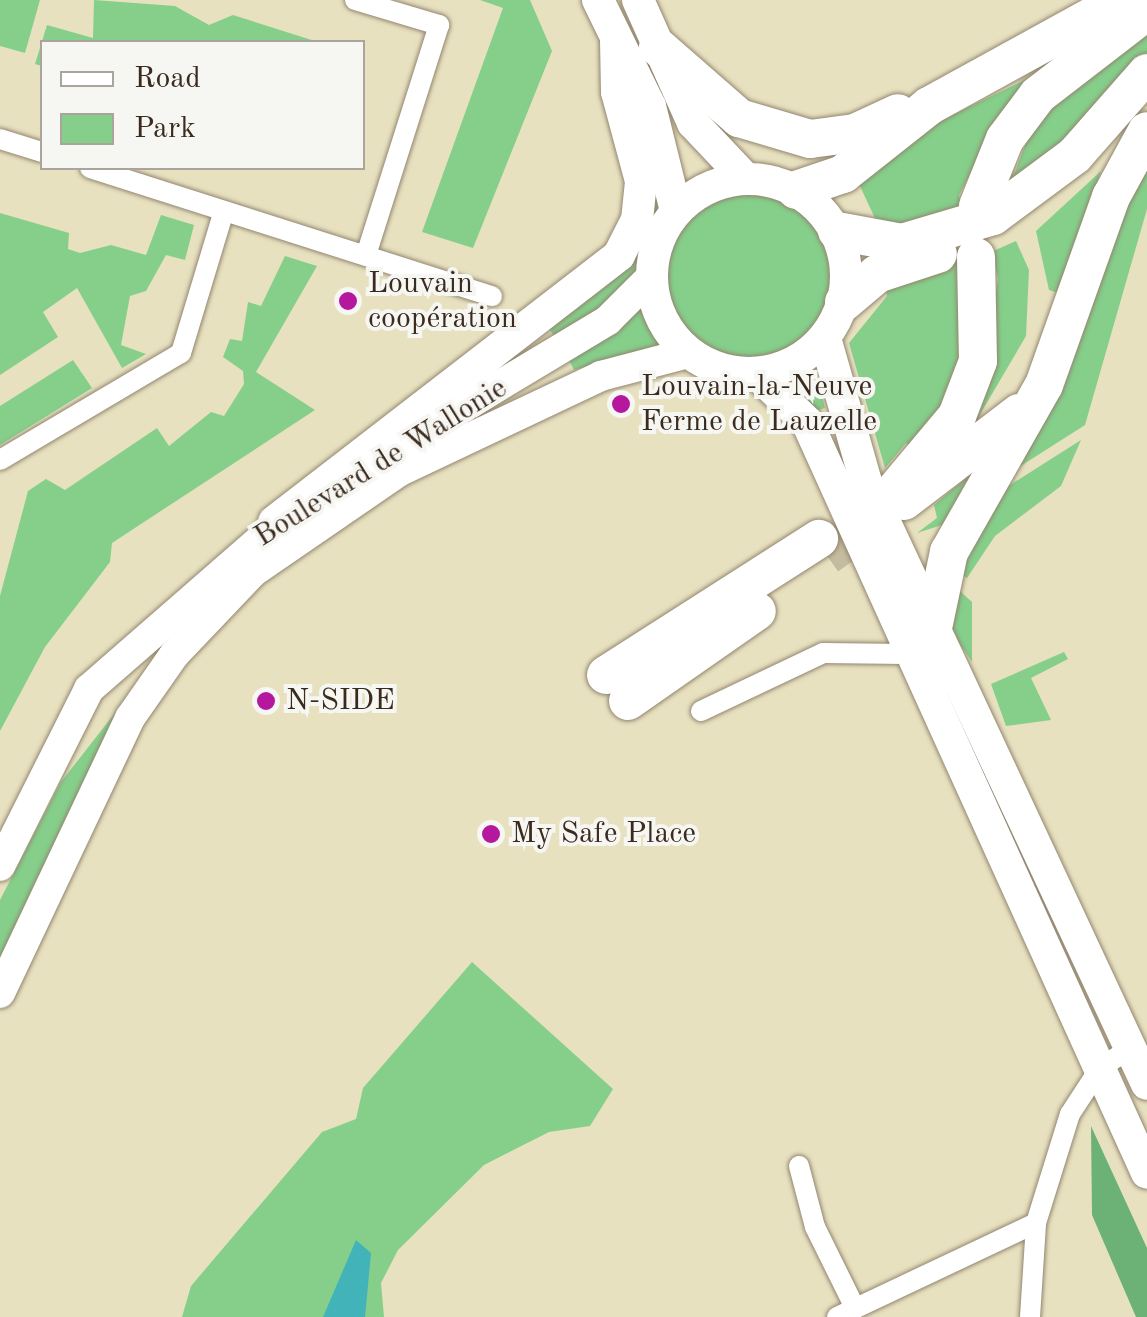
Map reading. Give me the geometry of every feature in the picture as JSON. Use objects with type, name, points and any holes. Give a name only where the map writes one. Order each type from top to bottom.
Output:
[{"type":"highway","points":[[796,190],[843,174],[929,106],[1122,0]]},
{"type":"highway","points":[[978,206],[1005,139],[1038,95],[1147,11]]},
{"type":"highway","points":[[654,39],[738,118],[810,139],[929,106]]},
{"type":"highway","points":[[837,231],[902,243],[992,216],[1076,155],[1147,73]]},
{"type":"highway","points":[[844,302],[878,274],[1018,223],[1147,100]]},
{"type":"highway","points":[[934,622],[948,552],[1044,385],[1116,184],[1147,131]]},
{"type":"highway","points":[[976,257],[978,361],[957,416],[899,496],[1044,385]]},
{"type":"highway","points":[[617,688],[823,548]]},
{"type":"main road","points":[[598,0],[656,123],[676,211]]},
{"type":"main road","points":[[638,0],[707,144],[745,178]]},
{"type":"main road","points":[[274,522],[619,255],[641,197],[617,92],[616,40]]},
{"type":"main road","points":[[757,374],[795,363],[825,338],[844,302],[837,231],[796,190],[745,178],[707,188],[676,211],[651,277],[662,319],[688,353],[757,374],[807,422],[1094,1077],[1147,1173]]},
{"type":"main road","name":"Boulevard de Wallonie","points":[[0,866],[89,690],[274,522],[608,320],[651,277]]},
{"type":"main road","points":[[825,338],[851,446],[1147,1084]]},
{"type":"main road","name":"Boulevard de Wallonie","points":[[0,993],[130,718],[253,572],[400,470],[601,376],[688,353]]},
{"type":"street","points":[[355,0],[439,25],[366,256]]},
{"type":"street","points":[[0,139],[40,151]]},
{"type":"street","points":[[96,170],[492,296]]},
{"type":"street","points":[[0,460],[181,353],[224,211]]},
{"type":"street","points":[[702,711],[823,653],[906,654]]},
{"type":"street","points":[[1030,1317],[1036,1223],[1094,1077],[1131,1048]]},
{"type":"street","points":[[799,1166],[815,1226],[846,1311],[1036,1223]]},
{"type":"green space","points":[[0,0],[40,0],[25,53],[0,46]]},
{"type":"green space","points":[[94,0],[175,6],[209,25],[233,15],[312,40],[42,40],[47,25],[93,38]]},
{"type":"green space","points":[[480,0],[530,0],[552,51],[473,248],[422,232],[503,8]]},
{"type":"green space","points":[[1147,25],[1147,61],[1008,191],[1036,116]]},
{"type":"green space","points":[[1041,72],[992,132],[959,195],[963,213],[879,227],[859,184],[940,121]]},
{"type":"green space","points":[[1147,148],[1147,209],[1085,425],[1005,476]]},
{"type":"green space","points":[[1101,171],[1061,294],[1049,290],[1036,231]]},
{"type":"green space","points":[[660,181],[660,211],[634,282],[557,342],[548,326]]},
{"type":"green space","points":[[749,194],[780,201],[807,218],[824,245],[831,276],[824,307],[807,334],[780,351],[749,358],[718,351],[691,334],[674,307],[667,276],[674,245],[691,218],[718,201]]},
{"type":"green space","points":[[0,213],[69,233],[68,249],[80,253],[111,245],[146,255],[161,215],[194,225],[185,260],[166,255],[146,291],[130,296],[121,345],[146,354],[122,368],[77,288],[43,312],[58,337],[0,375]]},
{"type":"green space","points":[[1016,241],[1029,270],[1026,336],[972,428],[998,279],[991,252]]},
{"type":"green space","points":[[285,256],[317,266],[256,372],[315,410],[112,543],[110,562],[45,647],[0,731],[0,596],[28,491],[46,479],[65,490],[157,428],[169,446],[211,412],[224,416],[244,384],[243,371],[223,357],[230,339],[242,341],[248,302],[261,306]]},
{"type":"green space","points":[[961,262],[959,376],[915,450],[906,443],[885,468],[849,343],[887,296],[886,281]]},
{"type":"green space","points":[[642,308],[661,344],[574,370],[569,360]]},
{"type":"green space","points":[[73,360],[92,388],[0,445],[0,406]]},
{"type":"green space","points":[[815,369],[825,408],[812,412],[787,385]]},
{"type":"green space","points":[[1081,440],[1061,486],[995,536],[967,578],[950,567],[1002,490]]},
{"type":"green space","points":[[970,475],[942,525],[917,533],[937,518],[934,505]]},
{"type":"green space","points":[[950,582],[972,602],[972,662],[953,634]]},
{"type":"green space","points":[[197,608],[89,771],[0,964],[0,900],[61,782]]},
{"type":"green space","points":[[1064,652],[1068,659],[1031,678],[1051,720],[1006,726],[991,684]]},
{"type":"green space","points":[[472,962],[613,1089],[590,1126],[549,1132],[484,1165],[398,1250],[381,1283],[384,1317],[182,1317],[191,1286],[322,1132],[356,1119],[363,1088]]},
{"type":"green space","points":[[1091,1126],[1147,1248],[1147,1317],[1136,1317],[1092,1215]]},
{"type":"water","points":[[356,1240],[371,1253],[365,1317],[323,1317]]},
{"type":"tunnel","points":[[827,556],[886,514]]},
{"type":"place","name":"Louvain coopération","points":[[348,301]]},
{"type":"place","name":"Louvain-la-Neuve Ferme de Lauzelle","points":[[621,404]]},
{"type":"place","name":"N-SIDE","points":[[266,701]]},
{"type":"place","name":"My Safe Place","points":[[491,834]]}]
